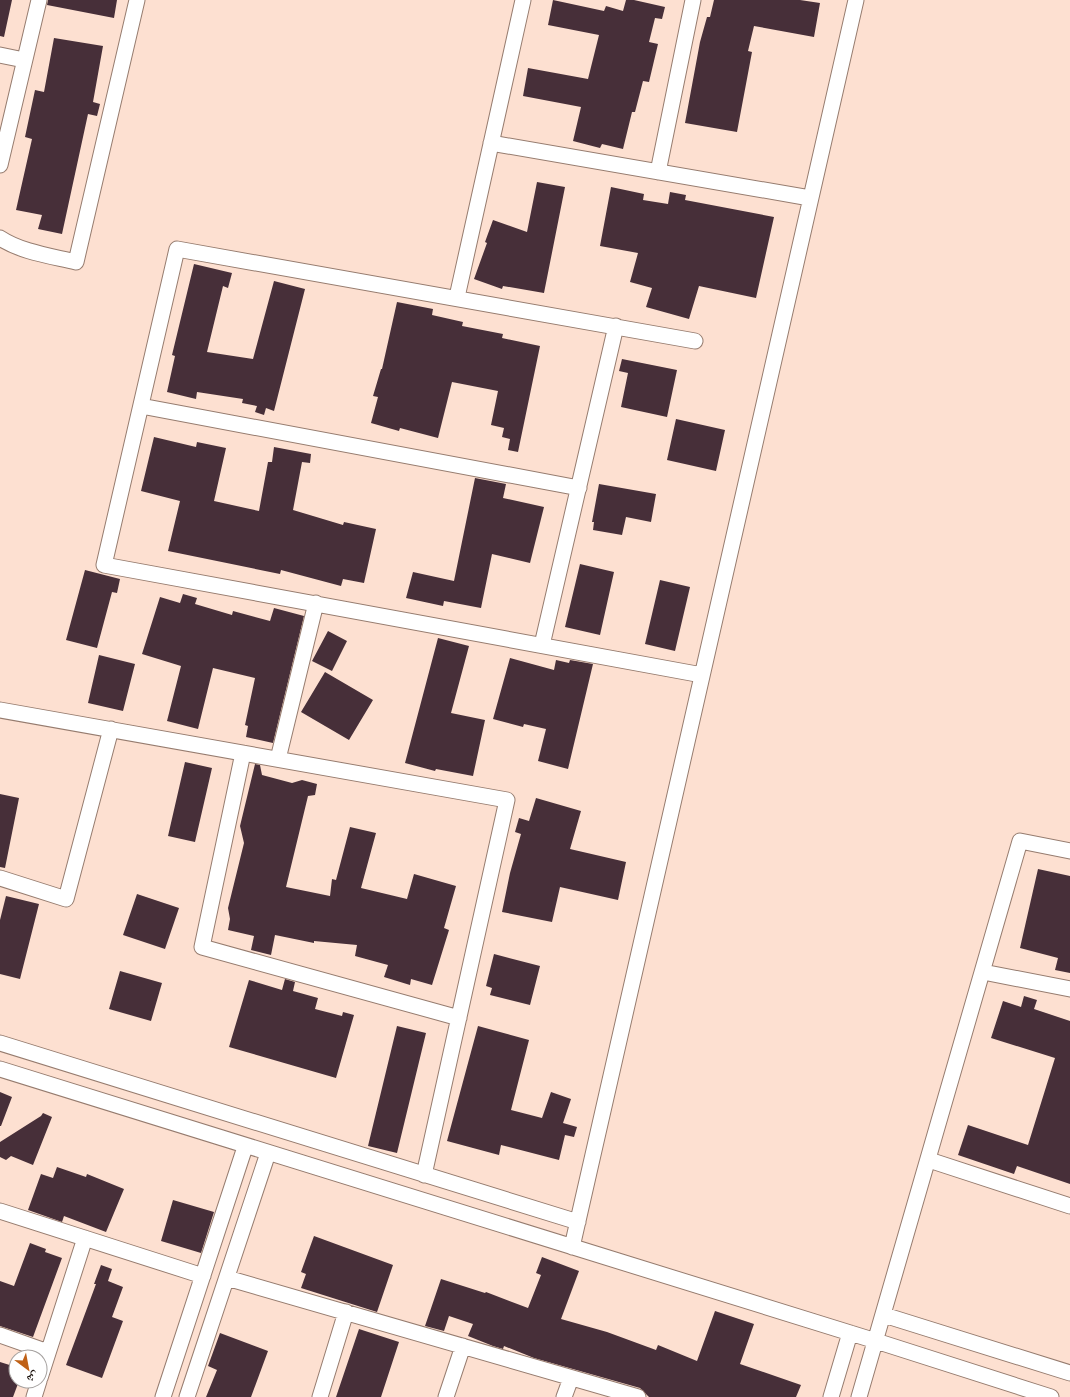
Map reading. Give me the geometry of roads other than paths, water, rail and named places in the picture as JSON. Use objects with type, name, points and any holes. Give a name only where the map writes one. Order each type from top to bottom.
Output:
[{"type":"street","points":[[0,165],[38,0]]},
{"type":"street","points":[[0,238],[6,242],[34,251],[76,262],[138,0]]},
{"type":"street","points":[[457,297],[523,0]]},
{"type":"street","points":[[658,172],[693,0]]},
{"type":"street","points":[[572,1247],[856,0]]},
{"type":"street","points":[[0,55],[24,60]]},
{"type":"street","points":[[491,143],[810,198]]},
{"type":"street","points":[[695,340],[177,249],[104,565],[702,675]]},
{"type":"street","points":[[542,646],[616,326]]},
{"type":"street","points":[[141,406],[579,488]]},
{"type":"street","points":[[278,759],[316,603]]},
{"type":"street","points":[[0,710],[507,800],[424,1175]]},
{"type":"street","points":[[0,878],[66,899],[111,730]]},
{"type":"street","points":[[243,753],[202,947],[459,1018]]},
{"type":"street","points":[[859,1397],[929,1160],[1020,841],[1070,851]]},
{"type":"street","points":[[983,972],[1070,989]]},
{"type":"street","points":[[0,1043],[578,1222]]},
{"type":"street","points":[[0,1069],[245,1147],[876,1341],[1051,1397]]},
{"type":"street","points":[[163,1397],[245,1147]]},
{"type":"street","points":[[187,1397],[268,1154]]},
{"type":"street","points":[[929,1160],[1070,1206]]},
{"type":"street","points":[[0,1211],[203,1276]]},
{"type":"street","points":[[48,1352],[85,1238]]},
{"type":"street","points":[[227,1278],[638,1397]]},
{"type":"street","points":[[320,1397],[346,1312]]},
{"type":"street","points":[[884,1315],[1070,1373]]},
{"type":"street","points":[[831,1397],[850,1333]]},
{"type":"street","points":[[0,1335],[40,1349]]},
{"type":"street","points":[[446,1397],[463,1346]]},
{"type":"street","points":[[564,1397],[571,1378]]}]
